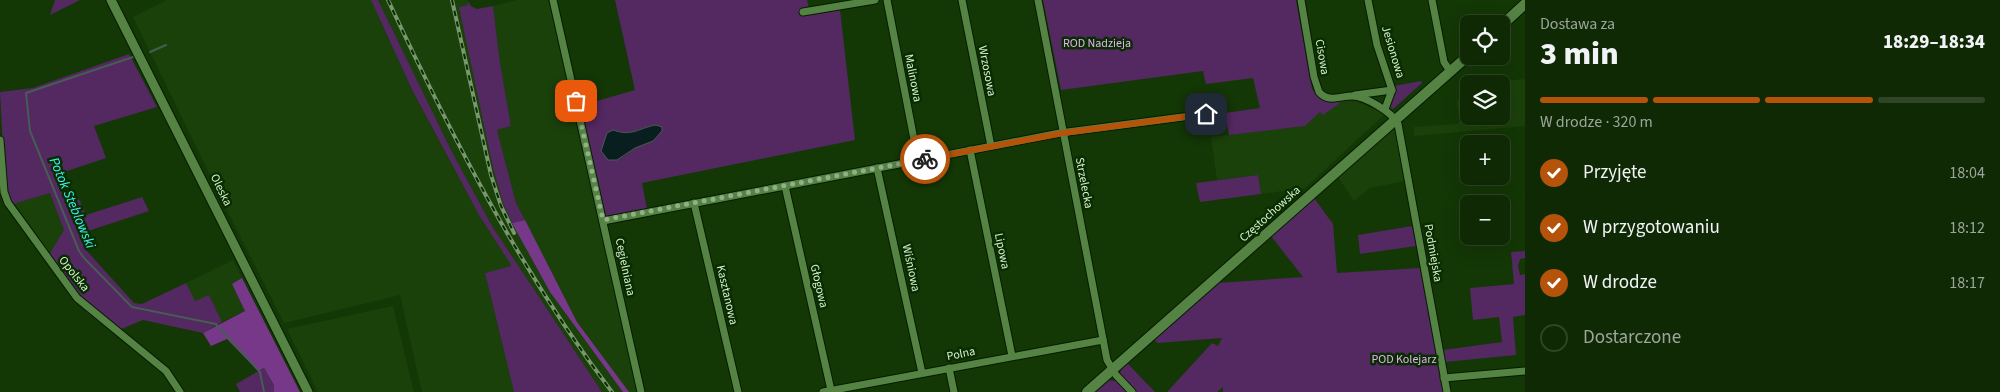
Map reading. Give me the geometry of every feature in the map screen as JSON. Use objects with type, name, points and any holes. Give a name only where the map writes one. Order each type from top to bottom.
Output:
[{"type":"main road","points":[[1510,18],[1525,4]]},
{"type":"main road","name":"Częstochowska","points":[[1087,392],[1460,62]]},
{"type":"street","name":"Oleska","points":[[111,0],[308,392]]},
{"type":"street","name":"Cegielniana","points":[[553,0],[641,392]]},
{"type":"street","points":[[803,12],[875,0]]},
{"type":"street","name":"Malinowa","points":[[887,0],[918,160]]},
{"type":"street","name":"Wrzosowa","points":[[962,0],[991,146]]},
{"type":"street","name":"Strzelecka","points":[[1038,0],[1103,340],[1107,360],[1112,370]]},
{"type":"street","name":"Cisowa","points":[[1301,0],[1314,77],[1319,92],[1328,98],[1392,90]]},
{"type":"street","name":"Jesionowa","points":[[1368,0],[1377,45],[1392,90],[1386,109]]},
{"type":"street","points":[[1432,0],[1444,62],[1450,71]]},
{"type":"street","points":[[1354,95],[1386,109],[1395,118]]},
{"type":"street","points":[[603,220],[1063,133],[1206,114]]},
{"type":"street","name":"Podmiejska","points":[[1395,118],[1447,392]]},
{"type":"street","name":"Opolska","points":[[0,140],[5,196],[24,226],[77,298],[166,371],[180,392]]},
{"type":"street","name":"Lipowa","points":[[970,150],[1012,356]]},
{"type":"street","name":"Wiśniowa","points":[[877,168],[922,373]]},
{"type":"street","name":"Głogowa","points":[[785,186],[832,391]]},
{"type":"street","name":"Kasztanowa","points":[[694,203],[738,392]]},
{"type":"street","name":"Polna","points":[[823,392],[1103,340]]},
{"type":"street","points":[[949,368],[954,392]]},
{"type":"street","points":[[1112,370],[1132,392]]},
{"type":"street","points":[[1444,378],[1525,370]]},
{"type":"shaded area","points":[[167,0],[371,0],[412,91],[479,215],[512,266],[485,273],[514,392],[422,392],[400,295],[284,323],[133,17]]},
{"type":"shaded area","points":[[378,0],[467,0],[468,5],[460,7],[493,168],[503,203],[550,292],[623,392],[602,392],[492,226],[452,152]]},
{"type":"shaded area","points":[[517,0],[545,0],[550,2],[637,392],[629,392],[577,322],[516,203],[497,130],[511,126],[500,63],[493,6]]},
{"type":"shaded area","points":[[1525,79],[1525,126],[1414,136],[1414,127],[1457,124],[1460,121],[1460,125],[1510,125],[1510,80]]},
{"type":"shaded area","points":[[1460,97],[1460,121],[1457,103]]},
{"type":"shaded area","points":[[1354,100],[1385,114],[1305,188],[1261,194],[1258,175],[1217,180],[1211,137],[1305,126],[1320,112],[1341,102]]},
{"type":"shaded area","points":[[1392,128],[1396,131],[1404,181],[1370,188],[1354,201],[1338,177]]},
{"type":"shaded area","points":[[50,193],[65,230],[49,255],[13,204]]},
{"type":"shaded area","points":[[525,220],[577,322],[629,392],[623,392],[550,292],[512,223]]},
{"type":"shaded area","points":[[233,260],[242,278],[232,284],[245,311],[222,322],[209,295],[195,302],[186,283]]},
{"type":"shaded area","points":[[242,278],[300,392],[274,392],[274,385],[264,368],[258,371],[227,339],[211,346],[203,333],[245,311],[232,284]]},
{"type":"shaded area","points":[[393,306],[414,392],[318,392],[287,329]]},
{"type":"green space","points":[[55,0],[80,0],[50,15]]},
{"type":"green space","points":[[371,0],[378,0],[452,152],[492,226],[602,392],[514,392],[485,273],[511,265],[479,215],[412,90]]},
{"type":"green space","points":[[467,0],[471,6],[477,9],[493,6],[500,63],[511,126],[497,130],[516,203],[525,220],[512,223],[503,203],[493,168],[459,7],[468,5]]},
{"type":"green space","points":[[615,0],[807,0],[810,13],[840,10],[855,140],[642,183],[647,209],[605,217],[580,106],[635,90]],"holes":[[[656,125],[662,130],[653,141],[635,148],[623,157],[606,137],[607,133],[613,130],[626,133]]]},
{"type":"green space","name":"ROD Nadzieja","points":[[1043,0],[1296,0],[1312,89],[1316,94],[1326,99],[1354,100],[1341,102],[1323,115],[1320,112],[1305,126],[1229,135],[1225,113],[1260,108],[1253,78],[1206,84],[1203,71],[1061,90]]},
{"type":"green space","points":[[129,54],[157,107],[94,126],[106,158],[55,175],[66,202],[79,199],[86,215],[142,197],[149,211],[79,234],[86,250],[134,303],[142,304],[186,283],[195,301],[209,295],[222,322],[203,333],[143,320],[119,330],[93,309],[75,291],[49,255],[64,230],[50,193],[13,204],[5,187],[0,92],[33,88]]},
{"type":"green space","points":[[1421,81],[1422,83],[1393,109],[1390,108],[1395,94],[1394,86]]},
{"type":"green space","points":[[1258,175],[1261,194],[1200,202],[1196,183]]},
{"type":"green space","name":"POD Kolejarz","points":[[1314,198],[1333,224],[1337,273],[1420,268],[1443,392],[1223,392],[1223,387],[1217,392],[1167,392],[1212,343],[1218,346],[1222,338],[1158,343],[1155,341],[1156,336],[1217,283],[1303,277],[1271,236]]},
{"type":"green space","points":[[1412,226],[1416,246],[1360,254],[1358,235]]},
{"type":"green space","points":[[1525,251],[1525,258],[1520,259],[1518,266],[1520,275],[1525,274],[1525,315],[1513,317],[1516,355],[1445,362],[1443,350],[1502,342],[1499,317],[1473,320],[1470,288],[1514,284],[1511,252]]},
{"type":"green space","points":[[1127,363],[1155,392],[1135,392],[1120,377],[1121,368]]},
{"type":"green space","points":[[264,368],[274,385],[274,392],[240,392],[236,384]]},
{"type":"green space","points":[[1106,380],[1117,381],[1128,392],[1093,392]]},
{"type":"water","points":[[656,125],[662,127],[662,131],[653,141],[635,148],[617,160],[608,160],[601,151],[607,133],[613,130],[626,133]]},
{"type":"waterway","name":"Potok Steblowski","points":[[150,52],[166,45]]},
{"type":"waterway","name":"Potok Steblowski","points":[[133,57],[26,93],[30,131],[79,251],[84,258],[132,307],[216,324],[260,372],[264,392]]},
{"type":"railway","points":[[388,0],[437,102],[490,202],[547,299],[612,392]]},
{"type":"railway","points":[[452,0],[491,175],[501,206],[514,233]]},
{"type":"way so far","points":[[576,101],[603,220],[925,159]]},
{"type":"route","points":[[925,159],[1063,133],[1206,114]]}]
